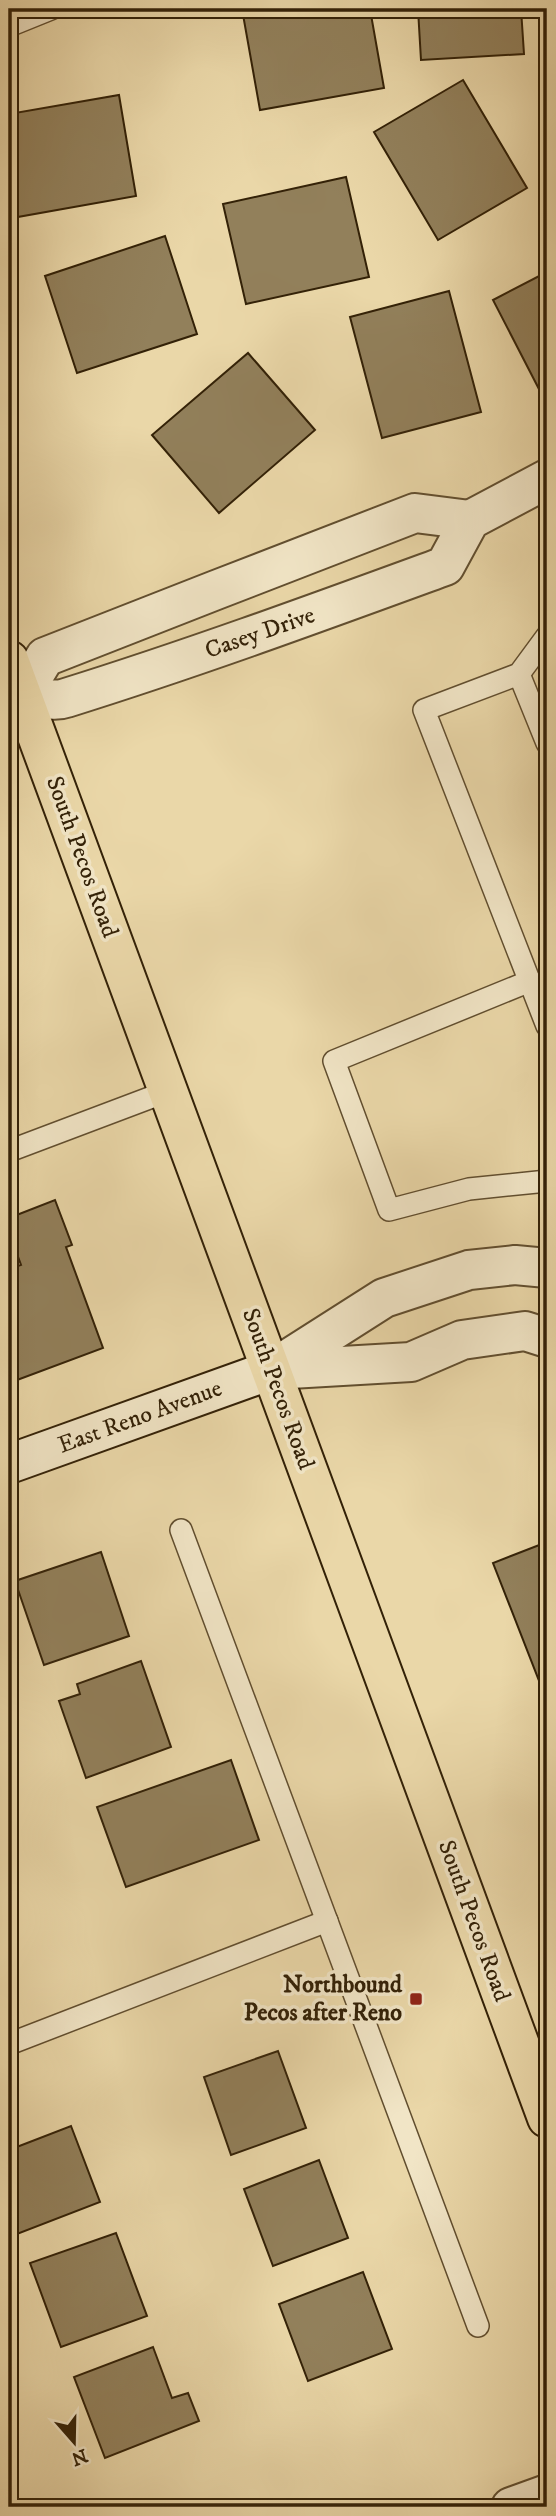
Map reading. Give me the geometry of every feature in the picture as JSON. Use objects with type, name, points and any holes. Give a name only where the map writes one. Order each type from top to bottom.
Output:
[{"type":"main road","name":"South Pecos Road","points":[[13,685],[168,1091],[547,2118]]},
{"type":"street","points":[[13,685],[46,657],[415,513],[470,520],[547,479]]},
{"type":"street","name":"Casey Drive","points":[[13,685],[62,700],[255,635],[445,566],[470,520]]},
{"type":"street","points":[[271,1370],[384,1298],[469,1270],[515,1265],[547,1268]]},
{"type":"street","points":[[271,1370],[411,1362],[462,1340],[525,1331],[547,1338]]},
{"type":"street","name":"East Reno Avenue","points":[[9,1464],[271,1370]]},
{"type":"street","points":[[511,2507],[547,2494]]},
{"type":"lane","points":[[9,26],[51,9]]},
{"type":"lane","points":[[547,636],[519,674],[424,710],[547,1026]]},
{"type":"lane","points":[[519,674],[547,743]]},
{"type":"lane","points":[[530,981],[334,1061],[388,1210],[469,1189],[547,1181]]},
{"type":"lane","points":[[9,1152],[168,1091]]},
{"type":"lane","points":[[181,1530],[478,2326]]},
{"type":"lane","points":[[9,2044],[327,1922]]},
{"type":"building","points":[[242,9],[370,9],[384,88],[260,110]]},
{"type":"building","points":[[418,9],[521,9],[524,54],[421,60]]},
{"type":"building","points":[[463,80],[527,188],[438,240],[374,132]]},
{"type":"building","points":[[119,95],[136,196],[12,218],[9,198],[9,114]]},
{"type":"building","points":[[346,177],[369,277],[246,304],[223,204]]},
{"type":"building","points":[[165,236],[197,334],[77,373],[45,276]]},
{"type":"building","points":[[547,272],[547,387],[540,391],[493,300]]},
{"type":"building","points":[[449,291],[481,412],[382,438],[350,317]]},
{"type":"building","points":[[248,353],[315,430],[219,513],[152,435]]},
{"type":"building","points":[[55,1200],[72,1245],[66,1247],[103,1348],[9,1383],[9,1269],[21,1265],[9,1232],[9,1218]]},
{"type":"building","points":[[547,1542],[547,1695],[545,1696],[493,1563]]},
{"type":"building","points":[[101,1552],[129,1636],[44,1665],[15,1581]]},
{"type":"building","points":[[141,1661],[171,1747],[86,1778],[59,1701],[80,1694],[77,1684]]},
{"type":"building","points":[[231,1760],[259,1840],[126,1887],[97,1807]]},
{"type":"building","points":[[278,2051],[306,2128],[231,2155],[204,2077]]},
{"type":"building","points":[[71,2126],[100,2202],[17,2234],[9,2213],[9,2150]]},
{"type":"building","points":[[319,2160],[348,2238],[273,2266],[244,2189]]},
{"type":"building","points":[[116,2233],[147,2316],[61,2347],[30,2263]]},
{"type":"building","points":[[363,2272],[392,2349],[308,2381],[279,2304]]},
{"type":"building","points":[[153,2347],[172,2398],[188,2393],[199,2421],[105,2458],[74,2377]]},
{"type":"place","name":"Northbound Pecos after Reno","points":[[416,1999]]}]
